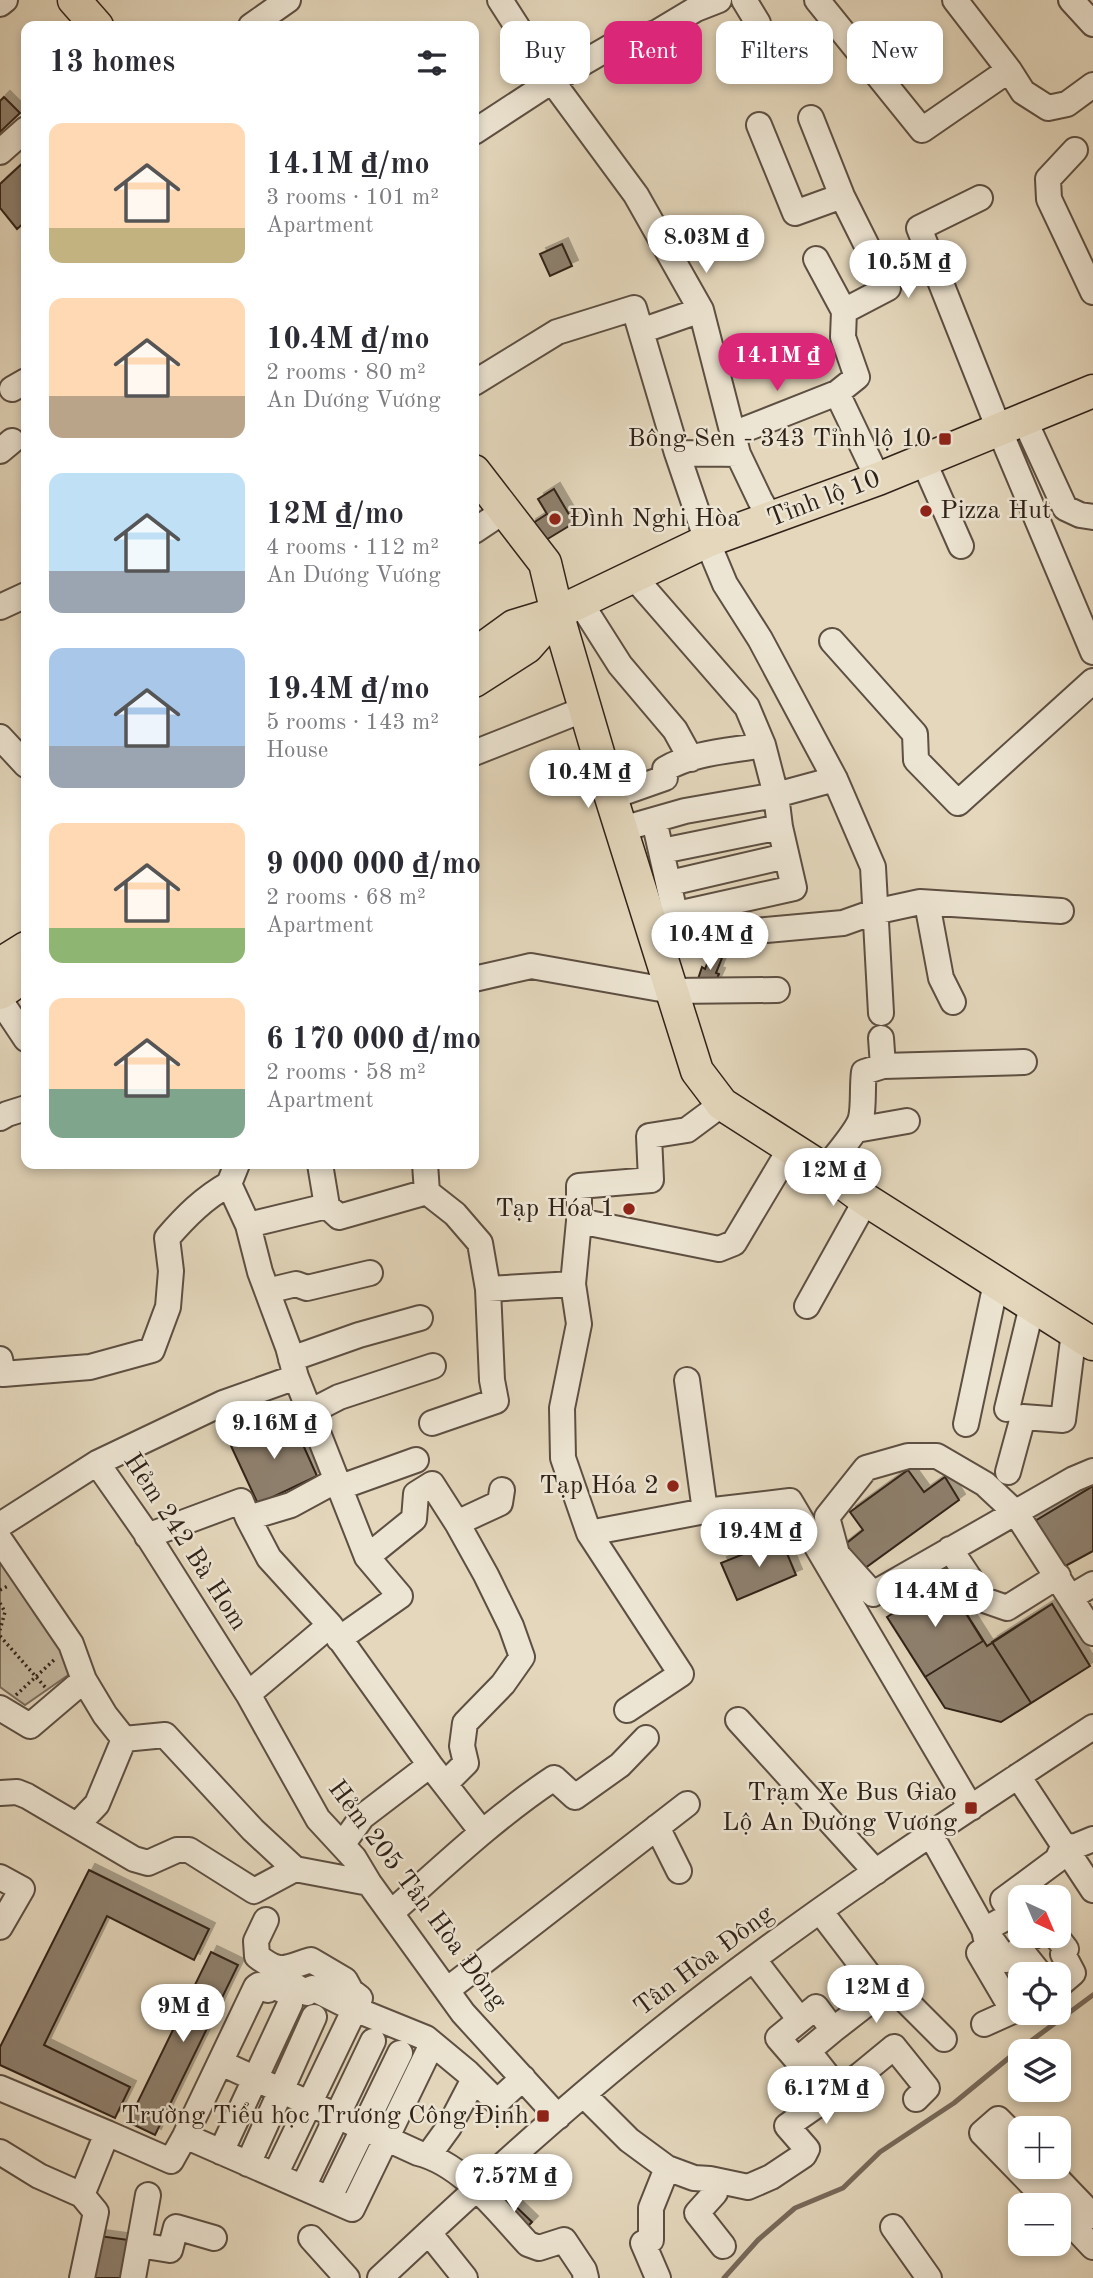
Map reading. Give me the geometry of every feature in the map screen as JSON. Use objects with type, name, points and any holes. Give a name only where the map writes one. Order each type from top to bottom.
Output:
[{"type":"main road","points":[[74,0],[93,21]]},
{"type":"main road","name":"Tỉnh lộ 10","points":[[568,608],[707,541],[878,479],[1093,391]]},
{"type":"main road","points":[[479,478],[545,563],[568,608],[585,709],[611,797],[622,829],[671,931],[672,991],[697,1071],[722,1104],[825,1170],[866,1200],[1084,1338]]},
{"type":"main road","points":[[479,651],[514,626],[568,608]]},
{"type":"main road","points":[[479,678],[527,647],[568,608]]},
{"type":"main road","points":[[0,964],[21,951]]},
{"type":"main road","points":[[0,993],[21,978]]},
{"type":"street","points":[[0,4],[5,0]]},
{"type":"street","points":[[258,21],[288,0]]},
{"type":"street","points":[[500,0],[513,21]]},
{"type":"street","points":[[590,59],[612,46],[656,33],[696,9],[719,0]]},
{"type":"street","points":[[744,0],[757,21]]},
{"type":"street","points":[[817,0],[922,130],[1009,70]]},
{"type":"street","points":[[955,0],[1023,92],[1048,108],[1067,104],[1093,85]]},
{"type":"street","points":[[1071,0],[1093,24]]},
{"type":"street","points":[[479,129],[547,84]]},
{"type":"street","points":[[554,84],[636,195],[701,310],[736,444],[771,519]]},
{"type":"street","points":[[811,118],[842,196],[888,288],[844,311]]},
{"type":"street","points":[[759,125],[795,213],[842,196]]},
{"type":"street","points":[[0,152],[21,133]]},
{"type":"street","points":[[1075,150],[1048,179],[1049,199],[1093,292]]},
{"type":"street","points":[[980,198],[919,228],[1011,424],[1093,652]]},
{"type":"street","points":[[677,453],[736,444],[836,394],[857,377],[843,337],[844,311],[816,258]]},
{"type":"street","points":[[479,380],[557,332],[701,310]]},
{"type":"street","points":[[637,319],[677,453],[707,541],[725,584],[760,639],[835,779],[873,867],[881,1013]]},
{"type":"street","points":[[836,394],[878,479]]},
{"type":"street","points":[[1011,424],[1065,508],[1093,517]]},
{"type":"street","points":[[923,460],[961,546]]},
{"type":"street","points":[[479,528],[504,510]]},
{"type":"street","points":[[633,576],[747,707],[763,745],[776,795],[780,827],[794,888],[671,931]]},
{"type":"street","points":[[0,607],[21,597]]},
{"type":"street","points":[[568,608],[675,730],[691,759]]},
{"type":"street","points":[[832,642],[915,734],[916,760],[958,803],[1093,681]]},
{"type":"street","points":[[479,751],[585,709]]},
{"type":"street","points":[[0,737],[21,760]]},
{"type":"street","points":[[611,797],[665,778],[665,769],[676,763],[763,745]]},
{"type":"street","points":[[622,829],[685,811],[776,795],[835,779]]},
{"type":"street","points":[[654,820],[670,883],[671,931]]},
{"type":"street","points":[[662,851],[780,827]]},
{"type":"street","points":[[670,883],[786,856]]},
{"type":"street","points":[[671,931],[843,923],[874,912],[919,902],[1061,911]]},
{"type":"street","points":[[927,903],[941,978],[953,1002]]},
{"type":"street","points":[[479,978],[531,966],[672,991],[777,990]]},
{"type":"street","points":[[0,1000],[21,1032]]},
{"type":"street","points":[[881,1038],[883,1066]]},
{"type":"street","points":[[825,1170],[856,1130],[861,1117],[864,1072],[883,1066],[1024,1062]]},
{"type":"street","points":[[627,1710],[681,1674],[589,1533],[563,1458],[562,1408],[579,1324],[573,1284],[579,1222],[579,1186],[652,1180],[649,1136],[687,1130],[722,1104]]},
{"type":"street","points":[[0,1118],[21,1110]]},
{"type":"street","points":[[856,1130],[907,1121]]},
{"type":"street","points":[[579,1222],[719,1249],[734,1243],[790,1149]]},
{"type":"street","points":[[321,1169],[327,1206],[339,1217],[427,1192]]},
{"type":"street","points":[[425,1169],[427,1192],[455,1214],[480,1243],[488,1289],[492,1380],[496,1401],[432,1423]]},
{"type":"street","points":[[1,1369],[90,1367],[152,1350],[168,1307],[171,1271],[167,1238],[186,1216],[233,1174],[260,1272],[337,1484],[367,1557],[400,1596],[334,1632],[248,1694]]},
{"type":"street","points":[[807,1306],[866,1200]]},
{"type":"street","points":[[248,1225],[327,1206]]},
{"type":"street","points":[[267,1291],[296,1284],[307,1288],[370,1273]]},
{"type":"street","points":[[965,1424],[996,1283]]},
{"type":"street","points":[[488,1289],[573,1284]]},
{"type":"street","points":[[1007,1409],[1032,1306]]},
{"type":"street","name":"Hẻm 242 Bà Hom","points":[[248,1694],[97,1463],[359,1335],[420,1318]]},
{"type":"street","points":[[1008,1472],[1023,1417],[1063,1420],[1084,1338]]},
{"type":"street","points":[[310,1412],[339,1397],[433,1366]]},
{"type":"street","points":[[687,1380],[705,1511]]},
{"type":"street","points":[[1093,1471],[1074,1479],[1016,1513],[950,1549],[873,1594],[837,1555],[827,1517],[866,1468],[908,1456],[937,1456],[985,1484],[1016,1513],[1093,1633]]},
{"type":"street","points":[[248,1518],[290,1505],[337,1484],[416,1460]]},
{"type":"street","points":[[0,1525],[97,1463]]},
{"type":"street","points":[[342,1845],[362,1817],[437,1775],[466,1763],[462,1746],[465,1723],[503,1684],[522,1657],[511,1626],[457,1522],[432,1484],[416,1494],[414,1519],[367,1557]]},
{"type":"street","points":[[457,1522],[500,1503],[502,1490]]},
{"type":"street","points":[[147,1536],[241,1501],[269,1558],[334,1632],[481,1832]]},
{"type":"street","points":[[589,1533],[705,1511],[790,1501],[971,1808]]},
{"type":"street","points":[[0,1540],[71,1644],[84,1680],[105,1715],[124,1739]]},
{"type":"street","points":[[950,1549],[984,1600],[1007,1608],[1064,1587],[1093,1584]]},
{"type":"street","points":[[1,1708],[30,1726],[84,1680]]},
{"type":"street","name":"Hẻm 205 Tân Hòa Đông","points":[[248,1694],[318,1819],[354,1858],[369,1883],[463,2013],[558,2117]]},
{"type":"street","points":[[738,1720],[876,1872]]},
{"type":"street","name":"Tân Hòa Đông","points":[[380,2278],[477,2188],[661,2030],[820,1911],[1093,1727]]},
{"type":"street","points":[[124,1739],[165,1735],[253,1830],[295,1869],[369,1883]]},
{"type":"street","points":[[392,1912],[481,1832],[528,1795],[554,1779],[575,1797],[620,1765],[646,1738]]},
{"type":"street","points":[[78,1824],[97,1804],[124,1739]]},
{"type":"street","points":[[1018,1776],[1093,1890]]},
{"type":"street","points":[[0,1793],[17,1792],[27,1796],[134,1859],[148,1863],[177,1850],[188,1850],[254,1891],[295,1869]]},
{"type":"street","points":[[447,1990],[687,1804]]},
{"type":"street","points":[[657,1827],[679,1871]]},
{"type":"street","points":[[931,1835],[986,1939],[995,1943],[1006,1960],[1020,1949],[1030,1962]]},
{"type":"street","points":[[1023,1885],[1057,1860],[1065,1850],[1093,1839]]},
{"type":"street","points":[[0,1877],[22,1889],[0,1927]]},
{"type":"street","points":[[820,1911],[875,1983],[898,1993],[944,2039]]},
{"type":"street","points":[[266,1920],[256,1941],[257,1956],[267,1977],[268,1990],[273,1986],[314,2017]]},
{"type":"street","points":[[1008,1924],[986,1939],[979,1953],[1008,1996]]},
{"type":"street","points":[[0,2088],[171,2161],[256,1987],[281,1968],[311,1960],[345,1980],[351,1992],[360,1998],[275,2175]]},
{"type":"street","points":[[754,1960],[800,2020]]},
{"type":"street","points":[[833,2030],[816,2007],[778,2038],[797,2060],[869,2002],[868,1994],[875,1983]]},
{"type":"street","points":[[221,2151],[297,1987],[307,1993],[312,1988],[351,2018],[373,2041],[418,2054],[474,2079],[497,2102],[523,2078]]},
{"type":"street","points":[[984,2024],[1008,2013]]},
{"type":"street","points":[[185,2136],[221,2151],[248,2164],[352,2209],[387,2139],[426,2038],[351,2018],[318,2014],[314,2017],[248,2164]]},
{"type":"street","points":[[303,2187],[373,2041]]},
{"type":"street","points":[[584,2095],[629,2140],[667,2168],[694,2178],[748,2187],[771,2177],[804,2155],[807,2149],[788,2126],[860,2075],[894,2047],[927,2088],[916,2099]]},
{"type":"street","points":[[808,2051],[838,2089]]},
{"type":"street","points":[[329,2199],[363,2128],[418,2054]]},
{"type":"street","points":[[221,2063],[418,2153],[434,2157],[477,2188],[528,2244],[539,2248],[564,2240],[584,2270],[586,2278]]},
{"type":"street","points":[[428,2156],[449,2127],[474,2079]]},
{"type":"street","points":[[1008,2135],[990,2126],[1008,2149]]},
{"type":"street","points":[[82,2195],[107,2133]]},
{"type":"street","points":[[0,2152],[38,2176],[82,2195],[96,2211],[82,2278]]},
{"type":"street","points":[[658,2278],[643,2243],[651,2240],[651,2208],[667,2168]]},
{"type":"street","points":[[710,2179],[715,2193],[697,2213],[723,2246]]},
{"type":"street","points":[[1032,2179],[1043,2193]]},
{"type":"street","points":[[1057,2179],[1093,2216]]},
{"type":"street","points":[[133,2278],[148,2195]]},
{"type":"street","points":[[1071,2223],[1093,2246]]},
{"type":"street","points":[[139,2245],[170,2250],[176,2227],[214,2238]]},
{"type":"street","points":[[893,2227],[929,2278]]},
{"type":"street","points":[[429,2232],[465,2278]]},
{"type":"street","points":[[311,2238],[347,2278]]},
{"type":"path","points":[[0,1603],[5,1612],[0,1630]]},
{"type":"path","points":[[0,1636],[59,1702]]},
{"type":"path","points":[[1,1708],[71,1644]]},
{"type":"shaded area","points":[[0,1552],[74,1671],[25,1705],[0,1687]]},
{"type":"building","points":[[4,97],[20,113],[0,132],[0,101]]},
{"type":"building","points":[[21,165],[21,225],[17,229],[0,208],[0,184]]},
{"type":"building","points":[[562,244],[572,266],[550,276],[540,254]]},
{"type":"building","name":"Đình Nghi Hòa","points":[[554,489],[574,523],[541,543],[530,525],[547,514],[538,499]]},
{"type":"building","points":[[711,954],[722,958],[713,987],[697,982],[702,967],[705,969]]},
{"type":"building","points":[[291,1418],[317,1476],[258,1504],[231,1446]]},
{"type":"building","points":[[908,1470],[924,1492],[945,1477],[959,1500],[861,1571],[843,1546],[863,1530],[850,1512]]},
{"type":"building","points":[[1093,1486],[1093,1551],[1060,1569],[1030,1524]]},
{"type":"building","points":[[781,1539],[796,1575],[737,1600],[721,1563]]},
{"type":"building","points":[[945,1580],[983,1641],[925,1677],[887,1617]]},
{"type":"building","points":[[945,1580],[987,1646],[1052,1604],[1090,1666],[1001,1722],[945,1708],[887,1617]]},
{"type":"building","points":[[1052,1604],[1090,1666],[1031,1703],[992,1642]]},
{"type":"building","points":[[89,1870],[209,1929],[194,1960],[107,1916],[44,2045],[130,2087],[115,2118],[0,2065],[0,2047]]},
{"type":"building","points":[[211,1952],[238,1965],[155,2135],[128,2122]]},
{"type":"building","points":[[505,2196],[532,2222],[523,2231],[496,2205]]},
{"type":"building","points":[[92,2235],[136,2241],[131,2278],[86,2278]]},
{"type":"waterway","points":[[724,2278],[758,2240],[795,2208],[843,2188],[880,2152],[954,2103],[1016,2052],[1093,1995]]},
{"type":"place","name":"Bông Sen - 343 Tỉnh lộ 10","points":[[945,439]]},
{"type":"place","name":"Pizza Hut","points":[[926,511]]},
{"type":"place","name":"Đình Nghi Hòa","points":[[555,519]]},
{"type":"place","name":"Tạp Hóa 1","points":[[629,1209]]},
{"type":"place","name":"Tạp Hóa 2","points":[[673,1486]]},
{"type":"place","name":"Trạm Xe Bus Giao Lộ An Dương Vương","points":[[971,1808]]},
{"type":"place","name":"Trường Tiểu học Trương Công Định","points":[[543,2116]]}]
